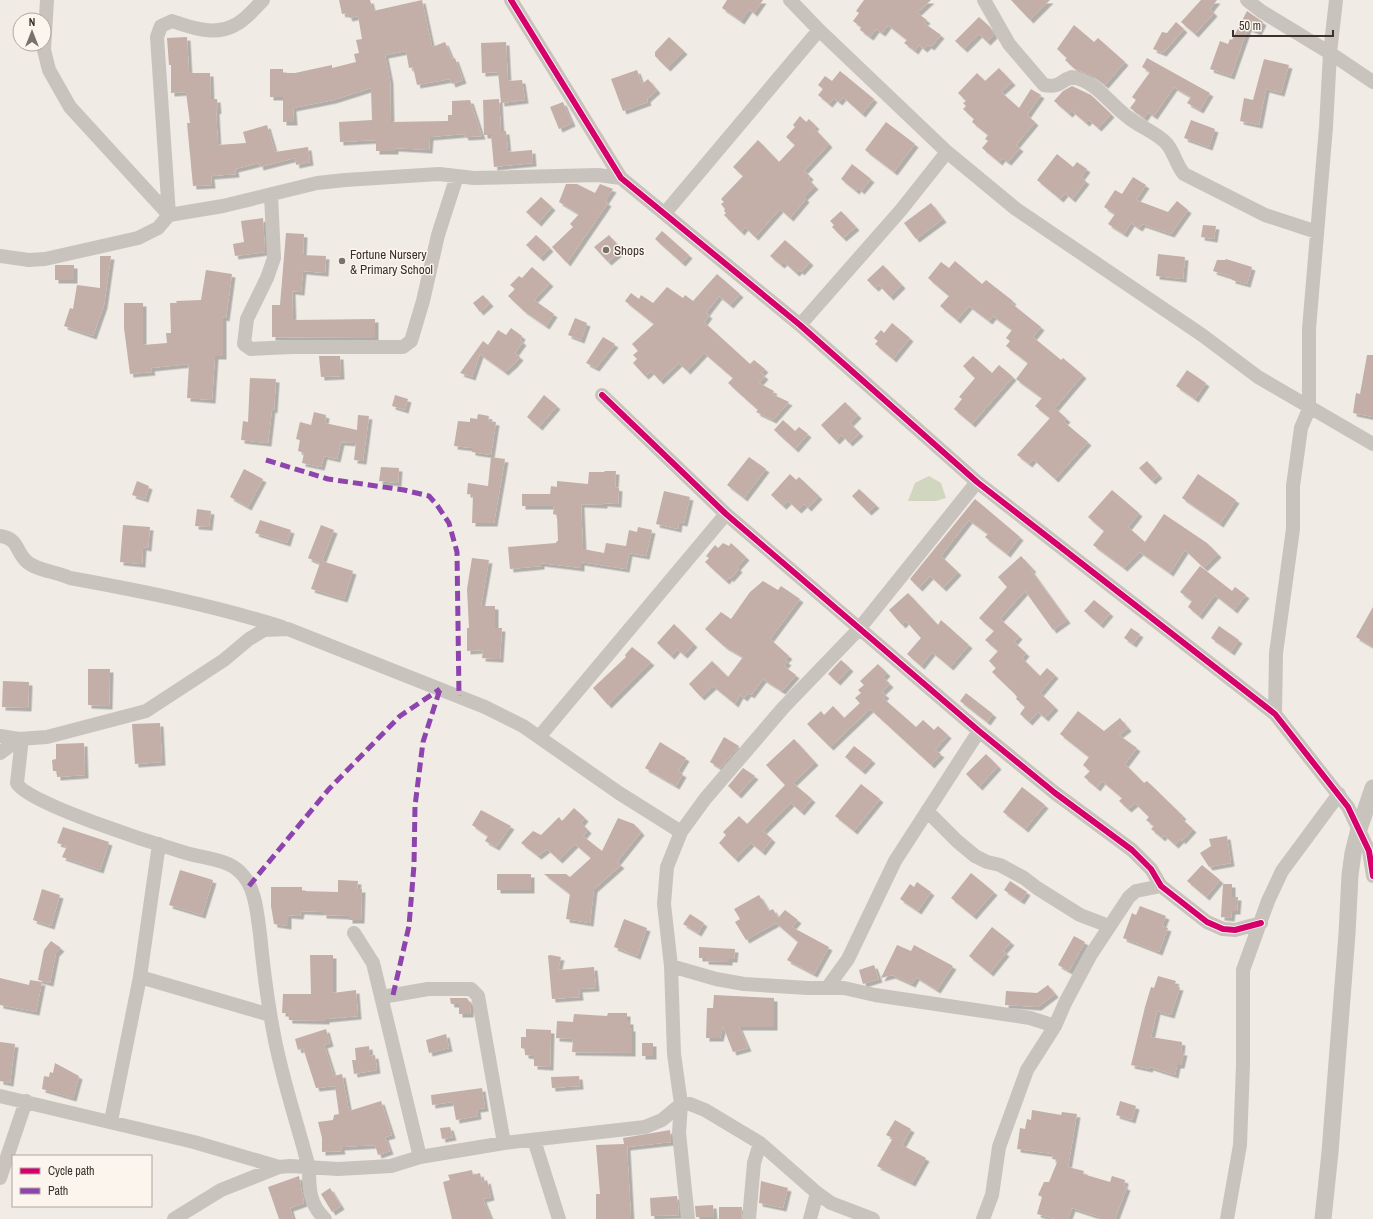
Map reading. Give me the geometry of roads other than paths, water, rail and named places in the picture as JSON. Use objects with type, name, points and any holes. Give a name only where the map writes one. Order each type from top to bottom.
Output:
[{"type":"street","points":[[47,0],[44,50],[49,70],[70,107],[169,215]]},
{"type":"street","points":[[169,215],[157,37],[161,26],[172,21],[194,29],[212,31],[229,28],[240,22],[263,0]]},
{"type":"street","points":[[511,0],[621,178],[800,325],[976,482],[1275,714],[1348,807],[1369,851],[1373,876]]},
{"type":"street","points":[[790,0],[819,30],[947,152],[1016,209],[1202,335],[1258,377],[1309,409],[1373,444]]},
{"type":"street","points":[[984,0],[1009,44],[1044,85],[1051,86],[1061,84],[1072,77],[1085,81],[1104,94],[1115,107],[1129,119],[1166,144],[1178,167],[1184,174],[1265,215],[1317,232]]},
{"type":"street","points":[[1246,0],[1373,82]]},
{"type":"street","points":[[1275,714],[1276,652],[1293,529],[1293,486],[1301,428],[1309,409],[1308,329],[1326,127],[1330,53],[1336,0]]},
{"type":"street","points":[[665,213],[819,30]]},
{"type":"street","points":[[800,325],[901,210],[947,152]]},
{"type":"street","points":[[0,256],[29,260],[46,259],[138,238],[158,228],[169,215],[271,195],[317,183],[439,174],[474,178],[598,175],[621,178]]},
{"type":"street","points":[[271,195],[274,258],[267,278],[247,319],[244,344],[251,350],[292,347],[403,347],[411,341],[423,301],[438,235],[457,176]]},
{"type":"street","points":[[602,395],[726,514],[858,629],[1055,793],[1132,850],[1152,869],[1161,886],[1207,922],[1223,929],[1235,930],[1261,923]]},
{"type":"street","points":[[688,1219],[679,1133],[681,1104],[674,1054],[672,966],[664,904],[667,867],[681,832],[705,799],[783,708],[858,629],[976,482]]},
{"type":"street","points":[[539,737],[726,514]]},
{"type":"street","points":[[0,536],[14,541],[26,562],[38,568],[57,572],[70,578],[166,595],[234,612],[288,629],[485,707],[524,726],[619,793],[681,832]]},
{"type":"street","points":[[0,736],[20,740],[48,737],[146,711],[224,660],[249,639],[264,630],[288,629]]},
{"type":"street","points":[[827,988],[848,960],[895,861],[979,731]]},
{"type":"street","points":[[0,753],[20,740]]},
{"type":"street","points":[[20,740],[21,747],[17,783],[21,790],[32,797],[69,812],[159,844],[223,863],[240,872],[256,903],[264,981],[273,1032],[309,1168],[309,1188],[312,1202],[325,1219]]},
{"type":"street","points":[[1323,1219],[1339,1035],[1350,875],[1353,853],[1359,829],[1373,788]]},
{"type":"street","points":[[1227,1219],[1240,1145],[1243,1064],[1243,970],[1268,901],[1282,871],[1338,794]]},
{"type":"street","points":[[927,811],[975,856],[987,862],[1000,865],[1024,878],[1080,915],[1109,926]]},
{"type":"street","points":[[111,1121],[140,977],[159,844]]},
{"type":"street","points":[[983,1219],[992,1195],[999,1147],[1027,1070],[1055,1026],[1068,997],[1109,926],[1129,897],[1136,891],[1161,886]]},
{"type":"street","points":[[354,934],[373,963],[420,1157]]},
{"type":"street","points":[[672,966],[716,979],[744,984],[844,988],[875,995],[1030,1018],[1055,1026]]},
{"type":"street","points":[[140,977],[270,1015]]},
{"type":"street","points":[[382,997],[428,989],[471,989],[478,996],[504,1143]]},
{"type":"street","points":[[0,1096],[111,1121],[194,1142],[279,1167]]},
{"type":"street","points":[[0,1178],[26,1101]]},
{"type":"street","points":[[174,1219],[221,1190],[279,1167],[290,1166],[338,1169],[385,1166],[420,1157],[504,1143],[645,1127],[662,1120],[681,1104],[690,1104],[705,1110],[760,1143],[817,1193],[831,1203],[873,1219]]},
{"type":"street","points":[[534,1140],[559,1219]]},
{"type":"street","points":[[750,1219],[754,1163],[760,1143]]},
{"type":"street","points":[[810,1219],[817,1193]]},
{"type":"place","name":"Shops","points":[[606,250]]},
{"type":"place","name":"Fortune Nursery & Primary School","points":[[342,261]]}]
